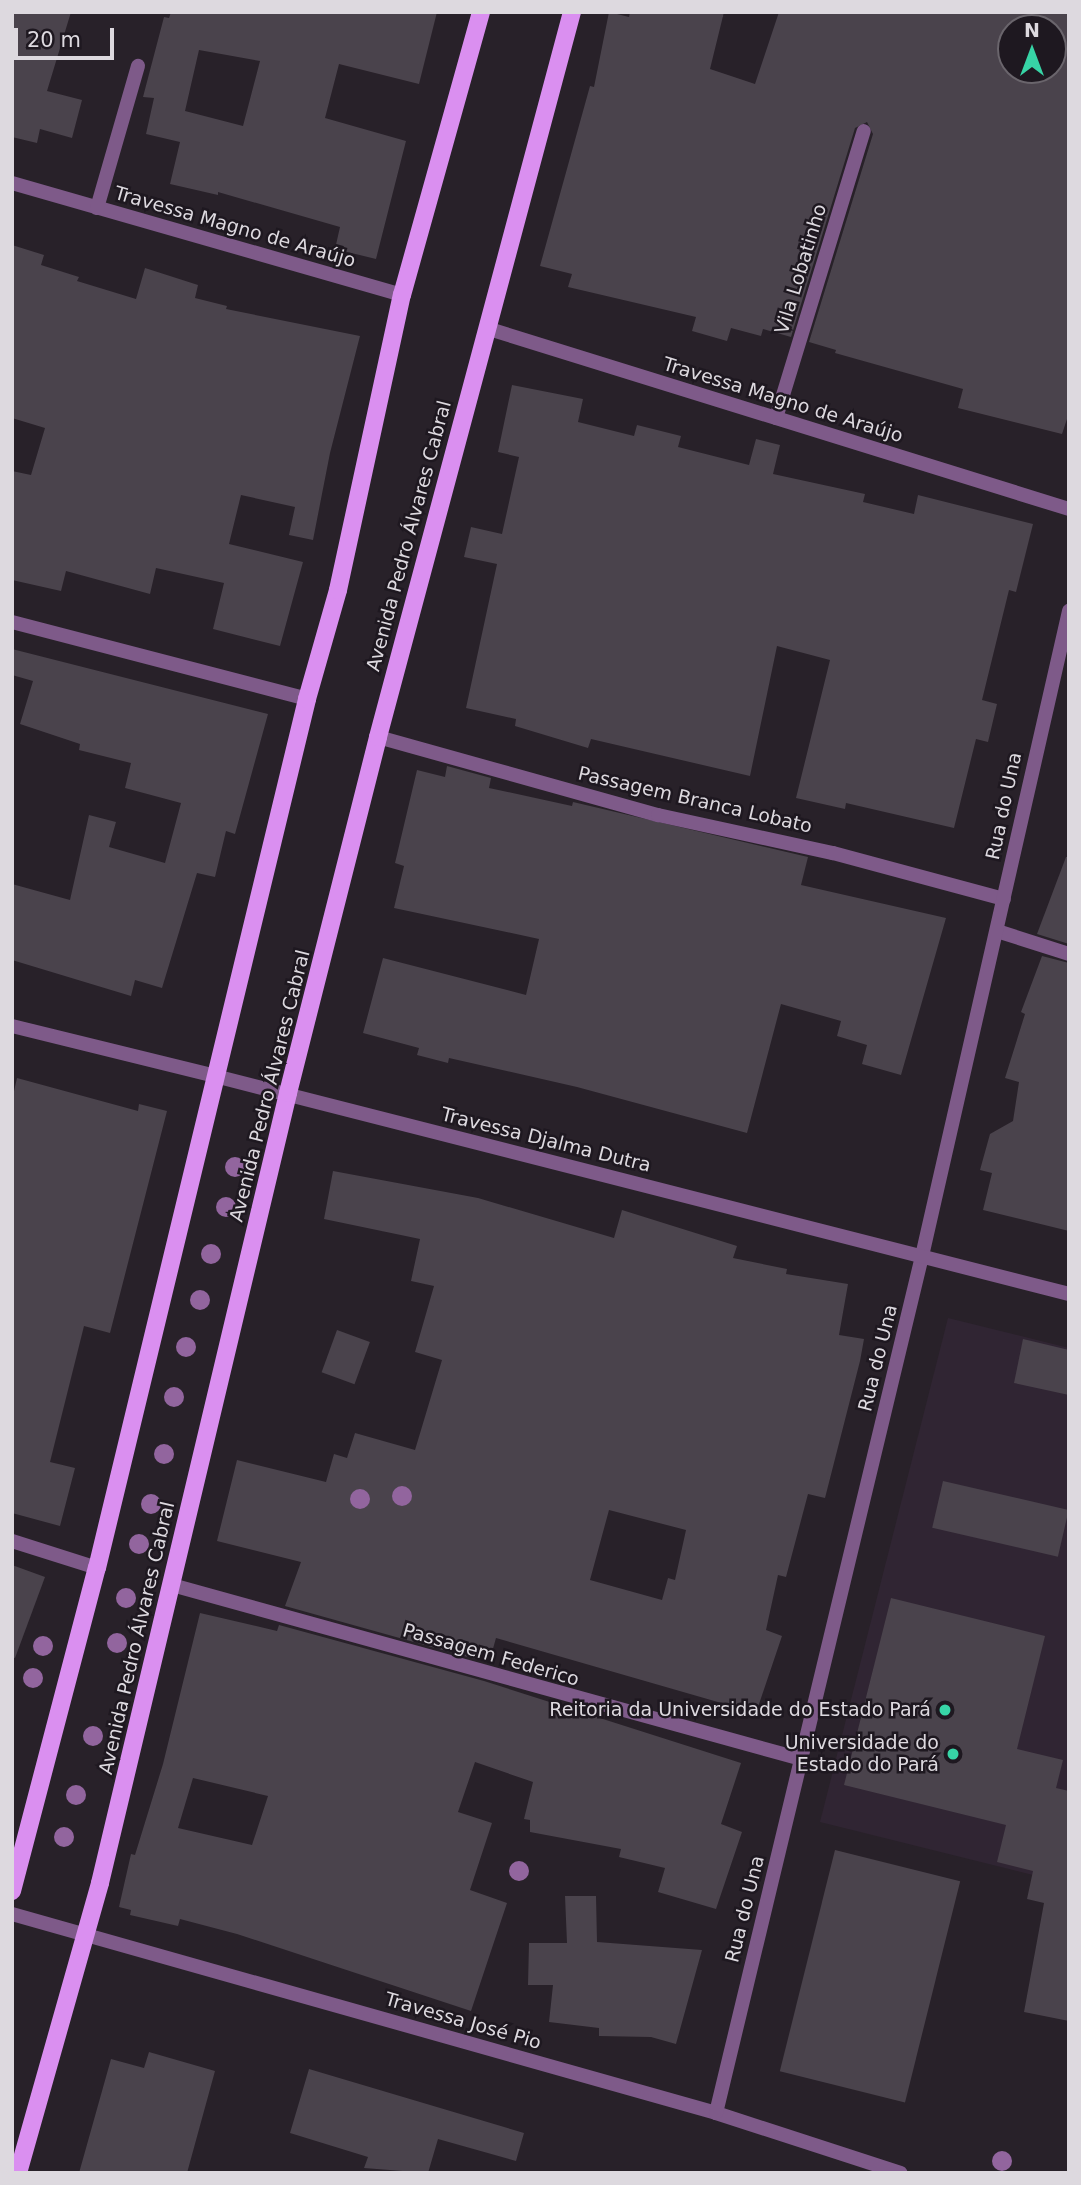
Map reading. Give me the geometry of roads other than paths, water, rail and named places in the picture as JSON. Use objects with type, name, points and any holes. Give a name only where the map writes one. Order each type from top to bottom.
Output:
[{"type":"main road","points":[[12,1891],[97,1567],[307,699],[338,590],[402,295],[481,12]]},
{"type":"main road","name":"Avenida Pedro Álvares Cabral","points":[[18,2173],[85,1935],[172,1585],[288,1093],[378,737],[485,328],[572,12]]},
{"type":"street","points":[[97,208],[138,66]]},
{"type":"street","name":"Vila Lobatinho","points":[[776,418],[864,131]]},
{"type":"street","name":"Travessa Magno de Araújo","points":[[12,183],[402,295]]},
{"type":"street","name":"Travessa Magno de Araújo","points":[[485,328],[1069,509]]},
{"type":"street","name":"Rua do Una","points":[[716,2113],[922,1256],[1069,611]]},
{"type":"street","points":[[12,622],[307,699]]},
{"type":"street","name":"Passagem Branca Lobato","points":[[378,737],[658,815],[833,853],[1004,899]]},
{"type":"street","points":[[997,931],[1069,954]]},
{"type":"street","name":"Travessa Djalma Dutra","points":[[12,1026],[288,1093],[1069,1294]]},
{"type":"street","points":[[12,1541],[97,1567]]},
{"type":"street","name":"Passagem Federico","points":[[172,1585],[801,1759]]},
{"type":"street","name":"Travessa José Pio","points":[[12,1914],[716,2113],[901,2173]]},
{"type":"place","name":"Reitoria da Universidade do Estado Pará","points":[[945,1710]]},
{"type":"place","name":"Universidade do Estado do Pará","points":[[953,1754]]}]
